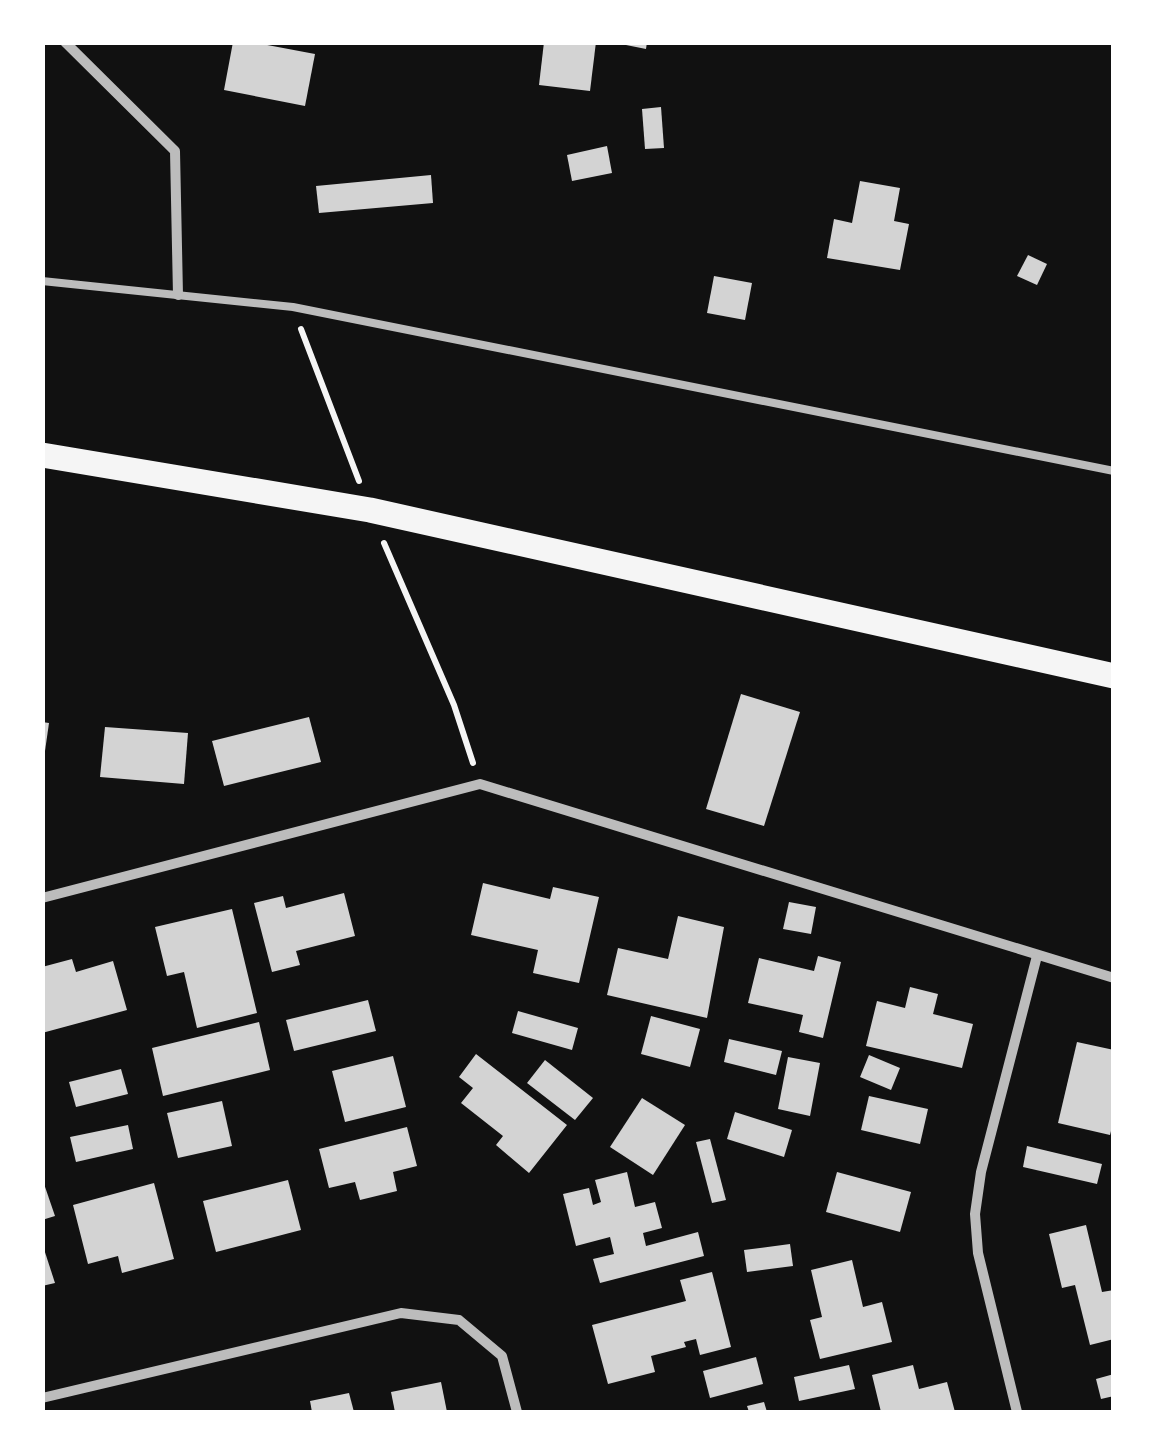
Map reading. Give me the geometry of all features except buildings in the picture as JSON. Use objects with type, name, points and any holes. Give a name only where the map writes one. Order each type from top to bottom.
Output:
[{"type":"main road","points":[[42,455],[370,510],[1114,676]]},
{"type":"street","points":[[65,42],[175,151],[178,295]]},
{"type":"street","points":[[42,898],[480,784],[1114,978]]},
{"type":"street","points":[[1017,1412],[978,1252],[975,1214],[981,1172],[1037,956]]},
{"type":"street","points":[[42,1398],[402,1313],[458,1320],[502,1356],[518,1412]]},
{"type":"lane","points":[[42,280],[293,307],[1114,471]]},
{"type":"path","points":[[293,307],[370,510],[454,705],[480,784]]}]
